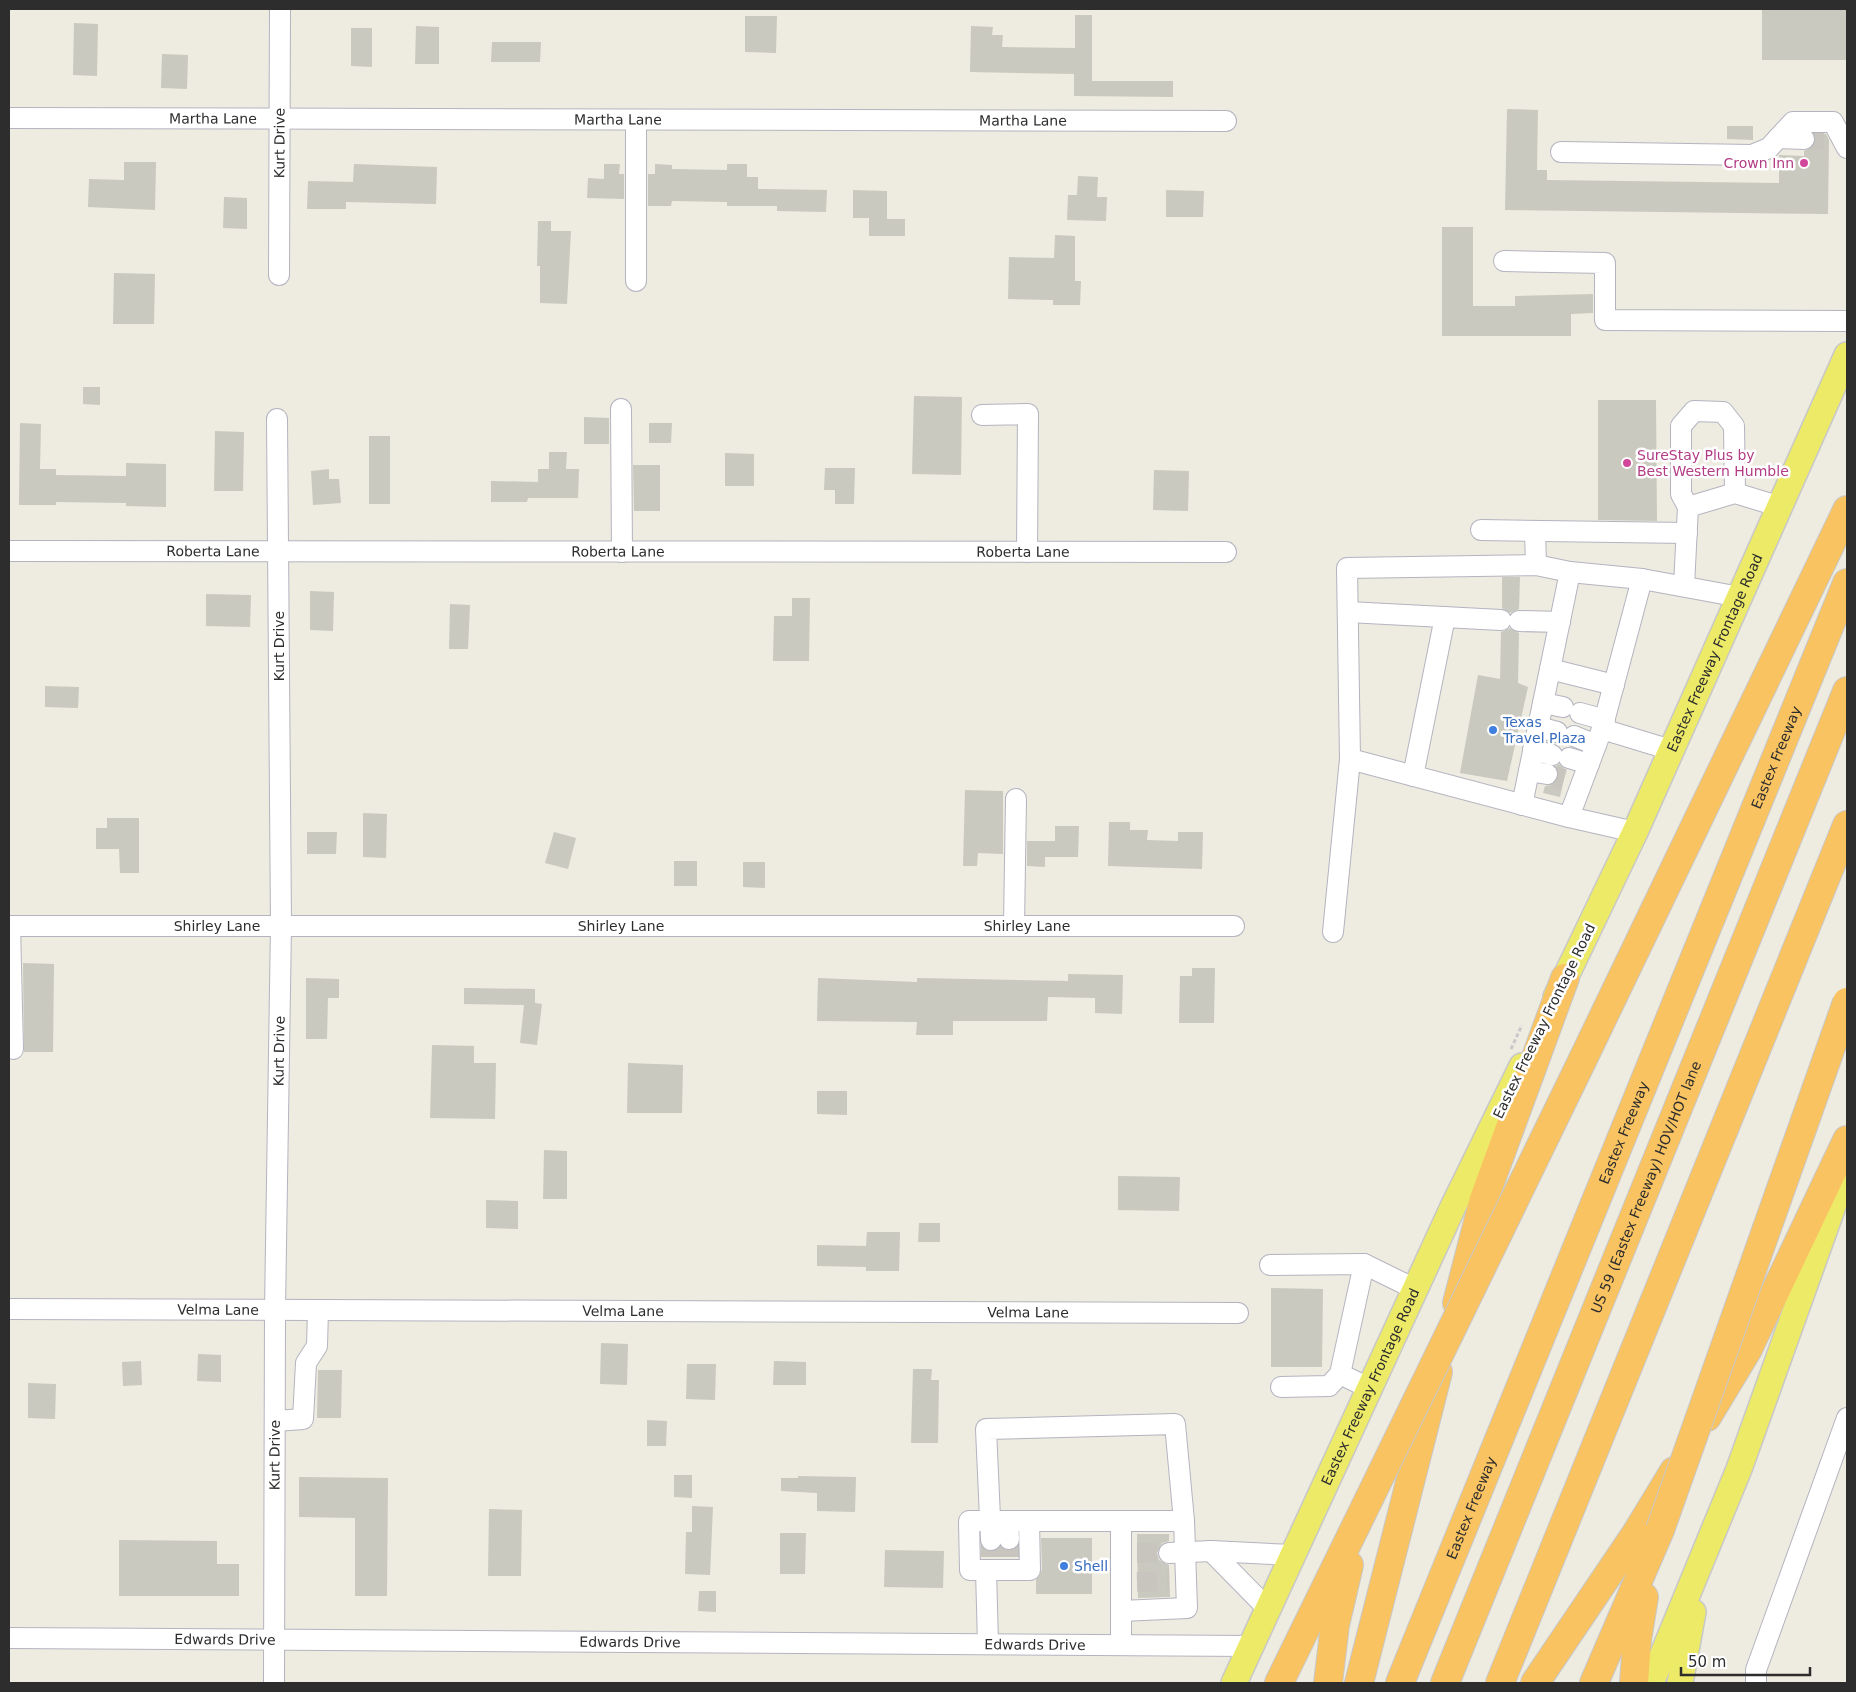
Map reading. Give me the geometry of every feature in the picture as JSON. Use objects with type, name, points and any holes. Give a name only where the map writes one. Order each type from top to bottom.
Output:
[{"type":"highway","points":[[1278,1683],[1583,1059],[1847,510]]},
{"type":"highway","name":"Eastex Freeway","points":[[1400,1683],[1847,583]]},
{"type":"highway","name":"US 59 (Eastex Freeway) HOV/HOT lane","points":[[1445,1683],[1847,691]]},
{"type":"highway","points":[[1500,1683],[1847,825]]},
{"type":"highway","points":[[1359,1683],[1407,1490],[1484,1199],[1565,978]]},
{"type":"highway","points":[[1594,1683],[1660,1530],[1847,1002]]},
{"type":"highway","points":[[1535,1683],[1637,1532],[1748,1350],[1847,1140]]},
{"type":"highway","points":[[1328,1683],[1342,1592],[1369,1499]]},
{"type":"highway","points":[[1634,1683],[1637,1640],[1644,1596],[1660,1530]]},
{"type":"main road","name":"Eastex Freeway Frontage Road","points":[[1234,1683],[1415,1289],[1635,832],[1781,508],[1847,355]]},
{"type":"main road","points":[[1651,1683],[1739,1469],[1847,1167]]},
{"type":"main road","points":[[1680,1683],[1702,1559]]},
{"type":"street","name":"Kurt Drive","points":[[279,275],[280,9]]},
{"type":"street","name":"Martha Lane","points":[[9,118],[1226,121]]},
{"type":"street","points":[[636,120],[636,281]]},
{"type":"street","points":[[1562,152],[1752,155],[1769,148],[1793,122],[1833,122],[1840,143]]},
{"type":"street","points":[[1778,138],[1804,139]]},
{"type":"street","points":[[1504,262],[1605,263],[1605,320],[1847,321]]},
{"type":"street","points":[[621,409],[622,552]]},
{"type":"street","points":[[1684,586],[1688,507],[1681,494],[1681,426],[1694,411],[1723,412],[1734,426],[1735,493]]},
{"type":"street","points":[[982,415],[1028,414],[1027,552]]},
{"type":"street","name":"Kurt Drive","points":[[274,1683],[275,1310],[281,926],[277,419]]},
{"type":"street","points":[[1688,507],[1735,493],[1781,508]]},
{"type":"street","points":[[1481,530],[1688,534]]},
{"type":"street","points":[[1535,530],[1536,565]]},
{"type":"street","name":"Roberta Lane","points":[[9,551],[1226,552]]},
{"type":"street","points":[[1333,932],[1350,759],[1347,568],[1536,565],[1570,572],[1642,579],[1740,597]]},
{"type":"street","points":[[1569,817],[1555,777],[1551,754],[1557,731],[1543,703],[1570,572]]},
{"type":"street","points":[[1522,804],[1555,777],[1589,764],[1601,731],[1642,579]]},
{"type":"street","points":[[1348,612],[1560,622]]},
{"type":"street","points":[[1413,776],[1445,617]]},
{"type":"street","points":[[1550,669],[1614,685]]},
{"type":"street","points":[[1543,703],[1571,710],[1601,731]]},
{"type":"street","points":[[1557,731],[1601,731],[1671,750]]},
{"type":"street","points":[[1551,754],[1589,764]]},
{"type":"street","points":[[1350,759],[1569,817],[1635,832]]},
{"type":"street","points":[[1014,926],[1016,798]]},
{"type":"street","points":[[9,926],[13,1049]]},
{"type":"street","name":"Shirley Lane","points":[[9,926],[1234,926]]},
{"type":"street","points":[[1270,1265],[1364,1264],[1415,1289]]},
{"type":"street","points":[[1281,1387],[1329,1386],[1340,1374],[1364,1264]]},
{"type":"street","name":"Velma Lane","points":[[9,1309],[1238,1313]]},
{"type":"street","points":[[275,1421],[303,1419],[306,1363],[316,1346],[318,1310]]},
{"type":"street","points":[[1340,1374],[1369,1388]]},
{"type":"street","points":[[1756,1683],[1756,1670],[1847,1418]]},
{"type":"street","points":[[988,1644],[999,1549],[986,1429],[1175,1424],[1184,1521],[1177,1552],[1178,1581],[1187,1608],[1121,1611]]},
{"type":"street","points":[[1121,1521],[1129,1553],[1129,1582],[1121,1611],[1121,1645]]},
{"type":"street","points":[[999,1549],[1029,1522],[1184,1521]]},
{"type":"street","points":[[999,1549],[1030,1570],[1029,1522]]},
{"type":"street","points":[[1211,1550],[1268,1609]]},
{"type":"street","points":[[1177,1552],[1211,1550],[1292,1555]]},
{"type":"street","name":"Edwards Drive","points":[[9,1638],[1251,1646]]},
{"type":"path","points":[[1506,1058],[1524,1023]]},
{"type":"building","points":[[1762,9],[1847,9],[1847,60],[1762,60]]},
{"type":"building","points":[[1075,15],[1092,15],[1092,81],[1173,81],[1173,97],[1074,96],[1074,74],[970,72],[971,26],[993,27],[992,35],[1003,35],[1002,47],[1075,48]]},
{"type":"building","points":[[745,16],[777,16],[776,53],[745,52]]},
{"type":"building","points":[[74,23],[98,24],[97,76],[73,75]]},
{"type":"building","points":[[416,26],[439,27],[439,64],[415,64]]},
{"type":"building","points":[[351,28],[372,28],[372,67],[351,66]]},
{"type":"building","points":[[492,42],[541,42],[540,62],[491,62]]},
{"type":"building","points":[[162,54],[188,55],[187,89],[161,88]]},
{"type":"building","name":"Crown Inn","points":[[1507,109],[1538,110],[1537,170],[1547,170],[1547,180],[1779,183],[1779,155],[1804,156],[1804,151],[1814,145],[1815,134],[1826,134],[1829,140],[1828,214],[1505,210]]},
{"type":"building","points":[[1727,126],[1753,126],[1753,140],[1727,139]]},
{"type":"building","points":[[124,162],[156,162],[155,210],[88,207],[89,179],[124,180]]},
{"type":"building","points":[[354,164],[437,167],[436,204],[346,202],[346,209],[307,209],[308,181],[353,182]]},
{"type":"building","points":[[604,164],[620,164],[619,174],[624,174],[624,199],[587,198],[588,178],[604,179]]},
{"type":"building","points":[[655,164],[672,165],[672,169],[727,170],[727,164],[747,164],[747,177],[758,177],[758,189],[827,190],[826,212],[777,211],[777,206],[727,206],[727,202],[672,201],[671,206],[648,206],[648,174],[655,174]]},
{"type":"building","points":[[1078,176],[1098,177],[1097,197],[1107,197],[1106,221],[1067,220],[1068,195],[1077,195]]},
{"type":"building","points":[[853,190],[887,191],[887,219],[905,219],[905,236],[869,236],[869,218],[853,218]]},
{"type":"building","points":[[1166,190],[1204,191],[1203,217],[1166,217]]},
{"type":"building","points":[[224,197],[247,198],[247,229],[223,228]]},
{"type":"building","points":[[538,221],[551,221],[551,231],[571,231],[567,304],[540,303],[540,266],[537,266]]},
{"type":"building","points":[[1442,227],[1473,227],[1473,306],[1515,306],[1515,296],[1593,294],[1593,313],[1571,314],[1571,336],[1442,336]]},
{"type":"building","points":[[1055,235],[1075,236],[1075,281],[1081,281],[1080,305],[1053,305],[1053,300],[1008,299],[1009,257],[1054,258]]},
{"type":"building","points":[[114,273],[155,274],[154,324],[113,324]]},
{"type":"building","points":[[83,387],[100,387],[100,405],[83,404]]},
{"type":"building","points":[[914,396],[962,397],[961,475],[912,474]]},
{"type":"building","name":"SureStay Plus by Best Western Humble","points":[[1598,400],[1656,400],[1657,521],[1598,520]]},
{"type":"building","points":[[584,417],[609,418],[609,444],[584,444]]},
{"type":"building","points":[[20,423],[41,424],[40,469],[56,469],[56,475],[126,476],[126,463],[166,464],[166,507],[126,506],[126,503],[56,502],[56,505],[19,505]]},
{"type":"building","points":[[649,423],[672,423],[671,443],[649,443]]},
{"type":"building","points":[[215,431],[244,432],[243,491],[214,491]]},
{"type":"building","points":[[369,436],[390,436],[390,504],[369,504]]},
{"type":"building","points":[[549,452],[567,452],[566,469],[579,469],[578,498],[528,498],[527,502],[491,502],[491,481],[538,482],[538,469],[549,469]]},
{"type":"building","points":[[725,453],[754,454],[754,486],[725,486]]},
{"type":"building","points":[[633,465],[660,465],[660,511],[634,511]]},
{"type":"building","points":[[825,468],[855,468],[854,504],[835,504],[835,490],[824,490]]},
{"type":"building","points":[[329,469],[329,479],[339,479],[341,503],[313,505],[311,471]]},
{"type":"building","points":[[1154,470],[1189,471],[1188,511],[1153,510]]},
{"type":"building","points":[[1502,577],[1520,577],[1519,609],[1510,613],[1502,608]]},
{"type":"building","points":[[310,591],[334,592],[333,631],[310,630]]},
{"type":"building","points":[[206,594],[251,595],[250,627],[206,626]]},
{"type":"building","points":[[792,598],[810,598],[809,661],[773,661],[774,616],[792,616]]},
{"type":"building","points":[[450,604],[470,605],[468,649],[449,649]]},
{"type":"building","name":"Texas Travel Plaza","points":[[1510,628],[1519,633],[1518,683],[1528,687],[1507,781],[1460,773],[1478,675],[1500,679],[1501,632]]},
{"type":"building","points":[[45,686],[79,687],[78,708],[45,707]]},
{"type":"building","points":[[1559,764],[1566,770],[1560,797],[1543,793],[1545,786],[1552,785],[1556,781],[1559,775],[1556,766]]},
{"type":"building","points":[[965,790],[1003,791],[1003,854],[978,853],[977,866],[963,866]]},
{"type":"building","points":[[363,813],[387,814],[386,858],[363,857]]},
{"type":"building","points":[[107,818],[139,818],[139,873],[120,873],[119,849],[96,849],[96,828],[107,828]]},
{"type":"building","points":[[1109,822],[1130,822],[1130,830],[1148,830],[1147,840],[1178,841],[1178,832],[1203,832],[1202,869],[1108,866]]},
{"type":"building","points":[[1055,826],[1079,826],[1078,857],[1045,857],[1045,867],[1027,866],[1027,841],[1055,841]]},
{"type":"building","points":[[307,832],[337,832],[336,854],[307,854]]},
{"type":"building","points":[[554,832],[576,838],[568,869],[545,863]]},
{"type":"building","points":[[674,861],[697,861],[697,886],[674,886]]},
{"type":"building","points":[[743,862],[765,862],[765,888],[743,887]]},
{"type":"building","points":[[23,963],[54,964],[53,1052],[24,1052]]},
{"type":"building","points":[[1192,968],[1215,968],[1214,1023],[1179,1023],[1180,976],[1192,976]]},
{"type":"building","points":[[1068,974],[1123,975],[1122,1014],[1095,1013],[1095,998],[1048,997],[1047,1021],[953,1021],[953,1035],[916,1035],[917,1022],[817,1021],[818,978],[917,982],[917,978],[1068,981]]},
{"type":"building","points":[[306,978],[339,979],[339,998],[328,998],[327,1039],[306,1039]]},
{"type":"building","points":[[464,988],[535,989],[535,1003],[542,1004],[537,1045],[520,1043],[524,1005],[464,1004]]},
{"type":"building","points":[[432,1045],[474,1046],[474,1063],[496,1063],[495,1119],[430,1118]]},
{"type":"building","points":[[628,1063],[683,1065],[682,1113],[627,1113]]},
{"type":"building","points":[[817,1091],[847,1091],[847,1115],[817,1114]]},
{"type":"building","points":[[544,1150],[567,1151],[567,1199],[543,1199]]},
{"type":"building","points":[[1118,1176],[1180,1177],[1179,1211],[1118,1210]]},
{"type":"building","points":[[486,1200],[518,1201],[518,1229],[486,1228]]},
{"type":"building","points":[[919,1223],[940,1223],[940,1242],[918,1242]]},
{"type":"building","points":[[867,1232],[900,1232],[899,1271],[866,1271],[866,1267],[817,1266],[817,1245],[866,1246]]},
{"type":"building","points":[[1271,1288],[1323,1289],[1322,1367],[1271,1367]]},
{"type":"building","points":[[601,1343],[628,1344],[627,1385],[600,1384]]},
{"type":"building","points":[[198,1354],[221,1355],[221,1382],[197,1381]]},
{"type":"building","points":[[141,1361],[142,1385],[123,1386],[122,1362]]},
{"type":"building","points":[[774,1361],[806,1362],[806,1385],[773,1385]]},
{"type":"building","points":[[687,1364],[716,1364],[715,1400],[686,1399]]},
{"type":"building","points":[[913,1369],[932,1369],[931,1380],[939,1380],[938,1443],[911,1443]]},
{"type":"building","points":[[318,1370],[342,1370],[341,1418],[317,1418]]},
{"type":"building","points":[[28,1383],[56,1384],[55,1419],[28,1418]]},
{"type":"building","points":[[647,1420],[667,1421],[666,1446],[647,1446]]},
{"type":"building","points":[[674,1475],[692,1475],[692,1498],[674,1497]]},
{"type":"building","points":[[798,1476],[856,1477],[855,1512],[817,1511],[817,1493],[781,1491],[781,1478],[798,1478]]},
{"type":"building","points":[[299,1477],[388,1478],[387,1596],[355,1596],[355,1518],[299,1517]]},
{"type":"building","points":[[692,1506],[713,1507],[710,1575],[685,1574],[686,1532],[692,1532]]},
{"type":"building","points":[[489,1509],[522,1510],[521,1576],[488,1576]]},
{"type":"building","points":[[780,1533],[806,1533],[805,1574],[780,1574]]},
{"type":"building","name":"Shell","points":[[1137,1534],[1169,1534],[1169,1541],[1162,1543],[1157,1553],[1159,1560],[1169,1565],[1170,1597],[1138,1598]]},
{"type":"building","name":"Shell","points":[[1041,1538],[1092,1538],[1092,1594],[1036,1594],[1036,1580],[1042,1570]]},
{"type":"building","points":[[119,1540],[217,1541],[217,1564],[239,1564],[239,1596],[119,1596]]},
{"type":"building","points":[[981,1547],[991,1552],[1000,1547],[1009,1551],[1018,1547],[1018,1557],[982,1557]]},
{"type":"building","points":[[885,1550],[944,1551],[943,1588],[884,1587]]},
{"type":"building","points":[[699,1591],[716,1591],[716,1612],[698,1611]]},
{"type":"tunnel","points":[[1804,139],[1829,140]]},
{"type":"tunnel","points":[[1547,774],[1564,779]]},
{"type":"tunnel","points":[[1009,1539],[1009,1557]]},
{"type":"tunnel","points":[[991,1540],[991,1557]]},
{"type":"tunnel","points":[[1137,1553],[1169,1553]]},
{"type":"tunnel","points":[[1137,1582],[1169,1581]]},
{"type":"place","name":"Crown Inn","points":[[1804,163]]},
{"type":"place","name":"SureStay Plus by Best Western Humble","points":[[1627,463]]},
{"type":"place","name":"Texas Travel Plaza","points":[[1493,730]]},
{"type":"place","name":"Shell","points":[[1064,1566]]}]
